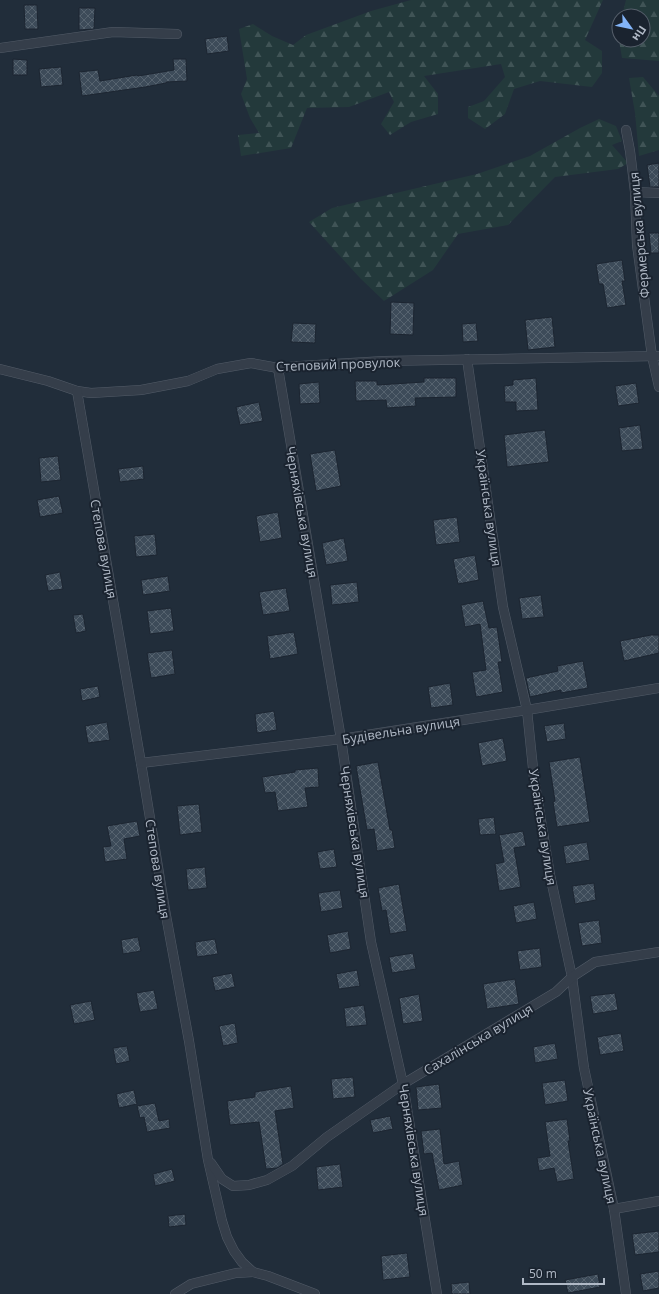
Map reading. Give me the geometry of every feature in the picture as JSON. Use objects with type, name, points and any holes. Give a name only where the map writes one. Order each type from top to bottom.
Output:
[{"type":"street","points":[[0,48],[113,32],[177,34]]},
{"type":"street","name":"Фермерська вулиця","points":[[626,130],[635,192],[637,245],[656,356],[659,387]]},
{"type":"street","points":[[635,192],[659,193]]},
{"type":"street","name":"Степовий провулок","points":[[0,369],[48,381],[77,391],[91,393],[141,390],[188,381],[217,369],[251,364],[278,368],[384,361],[656,356]]},
{"type":"street","name":"Українська вулиця","points":[[467,359],[503,607],[527,710],[534,778],[550,875],[572,977],[584,1068],[614,1209],[626,1294]]},
{"type":"street","name":"Черняхівська вулиця","points":[[278,368],[341,739],[371,942],[403,1084],[437,1294]]},
{"type":"street","name":"Степова вулиця","points":[[77,391],[165,910],[189,1041],[208,1160],[218,1204],[227,1237],[234,1251],[242,1262],[253,1272],[268,1276],[315,1294]]},
{"type":"street","name":"Будівельна вулиця","points":[[141,763],[341,739],[659,688]]},
{"type":"street","name":"Сахалінська вулиця","points":[[208,1160],[222,1179],[233,1186],[249,1185],[267,1180],[292,1166],[327,1137],[403,1084],[556,992],[572,977],[595,962],[659,952]]},
{"type":"street","points":[[614,1209],[659,1202]]},
{"type":"street","points":[[175,1294],[191,1284],[236,1272],[253,1272]]},
{"type":"green space","points":[[411,0],[603,0],[585,40],[602,51],[602,73],[592,87],[540,81],[514,89],[505,114],[485,129],[468,118],[468,107],[484,101],[505,77],[501,64],[424,76],[438,94],[438,114],[411,122],[390,135],[381,124],[394,102],[389,92],[349,107],[307,108],[291,148],[241,156],[238,135],[259,133],[250,118],[241,94],[247,79],[239,29],[253,24],[272,36],[293,45],[306,35],[371,11]]},
{"type":"green space","points":[[626,0],[659,0],[659,61],[622,58],[620,48],[651,48],[651,8],[624,8]]},
{"type":"green space","points":[[643,77],[659,96],[659,150],[639,156],[635,113],[629,78]]},
{"type":"green space","points":[[599,119],[616,126],[622,141],[612,145],[628,163],[618,169],[555,177],[508,225],[458,234],[433,270],[384,301],[360,278],[309,222],[332,208],[477,174],[530,156]]},
{"type":"building","points":[[24,5],[37,5],[38,29],[25,29]]},
{"type":"building","points":[[79,8],[95,8],[94,29],[79,30]]},
{"type":"building","points":[[227,36],[229,51],[207,54],[205,39]]},
{"type":"building","points":[[13,59],[27,60],[27,75],[13,75]]},
{"type":"building","points":[[173,59],[186,59],[187,81],[166,82],[145,87],[82,96],[79,72],[98,70],[100,81],[138,76],[174,70]]},
{"type":"building","points":[[61,67],[63,85],[41,87],[39,69]]},
{"type":"building","points":[[659,163],[659,187],[650,187],[647,165]]},
{"type":"building","points":[[649,233],[659,233],[659,253],[651,253]]},
{"type":"building","points":[[622,260],[625,281],[622,281],[626,305],[607,308],[603,284],[599,284],[596,264]]},
{"type":"building","points":[[391,302],[414,303],[413,335],[390,334]]},
{"type":"building","points":[[552,317],[555,347],[528,350],[525,320]]},
{"type":"building","points":[[293,323],[316,324],[315,343],[291,342]]},
{"type":"building","points":[[476,323],[478,341],[463,342],[462,324]]},
{"type":"building","points":[[424,378],[456,378],[456,397],[415,398],[416,406],[387,408],[386,400],[356,401],[355,381],[377,381],[377,385],[424,382]]},
{"type":"building","points":[[536,378],[538,410],[516,411],[516,402],[505,402],[504,386],[513,385],[513,380]]},
{"type":"building","points":[[319,382],[320,403],[300,404],[299,384]]},
{"type":"building","points":[[636,383],[639,403],[618,406],[615,386]]},
{"type":"building","points":[[259,402],[263,421],[240,425],[236,407]]},
{"type":"building","points":[[640,425],[643,449],[622,451],[619,428]]},
{"type":"building","points":[[545,430],[549,462],[507,467],[504,435]]},
{"type":"building","points":[[335,450],[341,486],[316,491],[310,454]]},
{"type":"building","points":[[58,456],[61,480],[41,482],[39,458]]},
{"type":"building","points":[[143,466],[144,479],[120,482],[118,469]]},
{"type":"building","points":[[59,496],[63,513],[40,517],[37,500]]},
{"type":"building","points":[[278,512],[282,538],[260,542],[256,516]]},
{"type":"building","points":[[457,517],[460,542],[436,545],[433,520]]},
{"type":"building","points":[[155,534],[157,555],[136,557],[134,536]]},
{"type":"building","points":[[344,538],[348,561],[326,565],[322,543]]},
{"type":"building","points":[[475,555],[479,580],[458,584],[453,559]]},
{"type":"building","points":[[60,572],[63,589],[48,591],[45,575]]},
{"type":"building","points":[[168,576],[170,591],[143,595],[141,580]]},
{"type":"building","points":[[357,582],[359,602],[332,605],[330,585]]},
{"type":"building","points":[[286,588],[290,611],[263,615],[259,592]]},
{"type":"building","points":[[541,595],[544,617],[522,619],[519,598]]},
{"type":"building","points":[[483,601],[489,628],[497,627],[502,662],[498,662],[503,692],[476,697],[472,672],[486,670],[480,624],[465,627],[461,605]]},
{"type":"building","points":[[171,608],[174,631],[150,634],[147,611]]},
{"type":"building","points":[[83,614],[86,631],[76,633],[73,615]]},
{"type":"building","points":[[294,632],[298,654],[270,659],[267,636]]},
{"type":"building","points":[[651,635],[659,635],[659,653],[624,661],[620,641]]},
{"type":"building","points":[[172,650],[175,674],[151,678],[147,653]]},
{"type":"building","points":[[583,661],[588,688],[561,693],[561,690],[530,697],[526,678],[558,671],[557,666]]},
{"type":"building","points":[[450,683],[453,705],[431,708],[428,687]]},
{"type":"building","points":[[98,686],[100,697],[82,701],[80,689]]},
{"type":"building","points":[[274,711],[277,730],[257,733],[255,714]]},
{"type":"building","points":[[107,722],[110,740],[88,743],[85,726]]},
{"type":"building","points":[[564,723],[566,739],[547,742],[544,726]]},
{"type":"building","points":[[503,738],[507,761],[482,766],[478,743]]},
{"type":"building","points":[[580,757],[590,822],[557,827],[549,762]]},
{"type":"building","points":[[378,762],[390,830],[392,830],[395,848],[377,851],[374,829],[367,830],[356,766]]},
{"type":"building","points":[[318,768],[319,787],[305,788],[308,807],[278,811],[275,792],[265,793],[262,777],[295,772],[295,770]]},
{"type":"building","points":[[199,804],[202,832],[180,835],[177,806]]},
{"type":"building","points":[[494,817],[496,834],[480,835],[478,819]]},
{"type":"building","points":[[137,821],[140,836],[124,839],[127,859],[105,862],[103,847],[111,846],[107,826]]},
{"type":"building","points":[[523,831],[526,846],[514,848],[521,887],[499,891],[495,864],[504,862],[499,835]]},
{"type":"building","points":[[587,842],[590,860],[566,864],[563,846]]},
{"type":"building","points":[[334,849],[337,867],[320,869],[317,852]]},
{"type":"building","points":[[205,867],[207,888],[188,890],[186,869]]},
{"type":"building","points":[[594,883],[596,900],[575,904],[572,886]]},
{"type":"building","points":[[399,884],[407,931],[390,934],[386,910],[382,911],[378,888]]},
{"type":"building","points":[[340,890],[343,908],[321,912],[318,893]]},
{"type":"building","points":[[534,902],[537,919],[516,923],[513,906]]},
{"type":"building","points":[[599,920],[602,943],[582,946],[578,923]]},
{"type":"building","points":[[348,931],[351,949],[330,953],[327,935]]},
{"type":"building","points":[[138,937],[141,951],[123,954],[121,940]]},
{"type":"building","points":[[215,939],[218,954],[197,957],[195,942]]},
{"type":"building","points":[[540,948],[542,967],[520,970],[517,951]]},
{"type":"building","points":[[413,953],[416,969],[392,973],[389,957]]},
{"type":"building","points":[[357,970],[360,986],[339,989],[336,974]]},
{"type":"building","points":[[232,973],[235,987],[215,991],[212,977]]},
{"type":"building","points":[[515,979],[519,1004],[487,1009],[483,984]]},
{"type":"building","points":[[154,990],[158,1009],[140,1012],[136,993]]},
{"type":"building","points":[[615,993],[618,1010],[593,1014],[590,996]]},
{"type":"building","points":[[419,994],[423,1021],[403,1024],[399,998]]},
{"type":"building","points":[[91,1001],[95,1020],[74,1024],[70,1005]]},
{"type":"building","points":[[364,1005],[367,1025],[346,1027],[344,1008]]},
{"type":"building","points":[[235,1023],[238,1043],[223,1046],[219,1026]]},
{"type":"building","points":[[621,1033],[624,1051],[600,1055],[597,1037]]},
{"type":"building","points":[[555,1043],[558,1059],[535,1063],[533,1047]]},
{"type":"building","points":[[127,1046],[130,1061],[116,1064],[113,1048]]},
{"type":"building","points":[[353,1077],[355,1097],[333,1099],[331,1079]]},
{"type":"building","points":[[565,1080],[568,1101],[545,1105],[542,1083]]},
{"type":"building","points":[[439,1084],[442,1108],[418,1110],[416,1087]]},
{"type":"building","points":[[291,1086],[294,1108],[275,1111],[283,1164],[277,1168],[266,1169],[259,1122],[230,1125],[227,1101],[255,1097],[255,1092]]},
{"type":"building","points":[[134,1090],[137,1104],[119,1108],[116,1094]]},
{"type":"building","points":[[155,1103],[159,1121],[169,1119],[170,1128],[147,1132],[144,1117],[140,1118],[137,1106]]},
{"type":"building","points":[[390,1116],[393,1129],[373,1133],[370,1120]]},
{"type":"building","points":[[567,1119],[570,1141],[568,1141],[574,1179],[557,1182],[554,1168],[539,1171],[537,1158],[550,1156],[545,1122]]},
{"type":"building","points":[[440,1129],[444,1164],[459,1161],[463,1185],[439,1190],[432,1153],[424,1154],[421,1131]]},
{"type":"building","points":[[340,1164],[343,1187],[318,1190],[316,1167]]},
{"type":"building","points":[[172,1169],[175,1181],[155,1186],[153,1174]]},
{"type":"building","points":[[185,1214],[186,1225],[169,1227],[168,1216]]},
{"type":"building","points":[[659,1231],[659,1252],[635,1255],[632,1234]]},
{"type":"building","points":[[407,1253],[410,1277],[383,1280],[381,1256]]},
{"type":"building","points":[[659,1271],[659,1288],[643,1291],[640,1274]]},
{"type":"building","points":[[598,1274],[600,1287],[568,1293],[565,1280]]},
{"type":"building","points":[[469,1282],[470,1294],[452,1294],[451,1284]]}]
